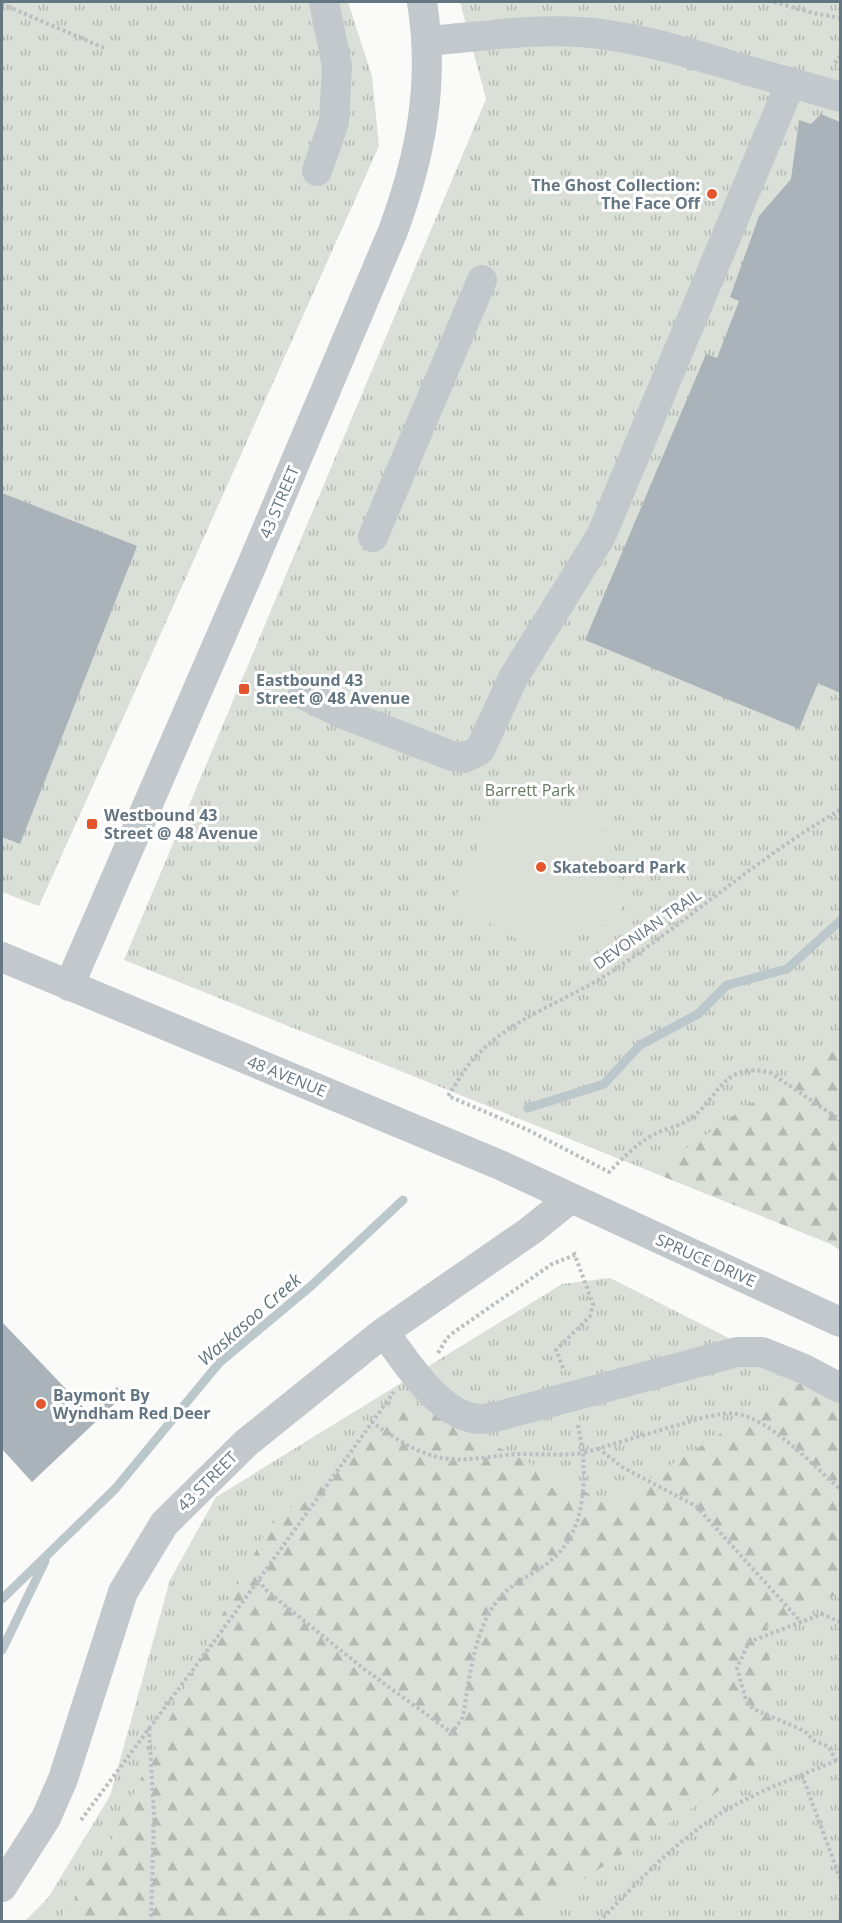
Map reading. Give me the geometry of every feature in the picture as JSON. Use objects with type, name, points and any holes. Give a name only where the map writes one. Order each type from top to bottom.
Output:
[{"type":"street","points":[[317,171],[334,122],[337,66],[324,2]]},
{"type":"street","name":"43 STREET","points":[[69,986],[256,556],[393,231],[410,185],[420,142],[426,90],[427,41],[422,2]]},
{"type":"street","points":[[427,41],[548,31],[591,33],[702,55],[840,97]]},
{"type":"street","points":[[303,694],[341,713],[452,756],[464,759],[480,750],[513,678],[601,536],[791,82]]},
{"type":"street","points":[[373,537],[482,280]]},
{"type":"street","name":"48 AVENUE","points":[[2,957],[500,1165],[571,1198]]},
{"type":"street","name":"43 STREET","points":[[2,1887],[46,1818],[63,1779],[123,1592],[164,1524],[246,1443],[384,1332],[530,1231],[571,1198]]},
{"type":"street","name":"SPRUCE DRIVE","points":[[571,1198],[840,1322]]},
{"type":"street","points":[[384,1332],[412,1370],[442,1402],[459,1412],[480,1419],[499,1416],[737,1352],[762,1352],[804,1369],[840,1388]]},
{"type":"path","points":[[774,2],[840,18]]},
{"type":"path","points":[[2,4],[104,48]]},
{"type":"path","name":"DEVONIAN TRAIL","points":[[840,810],[770,855],[619,968],[524,1019],[488,1044],[471,1061],[448,1096],[528,1130],[609,1172],[640,1142],[685,1122],[696,1114],[728,1078],[743,1072],[762,1070],[771,1073],[840,1120]]},
{"type":"path","points":[[80,1820],[412,1370],[427,1356],[438,1353],[447,1338],[454,1332],[552,1264],[575,1255]]},
{"type":"path","points":[[598,1448],[622,1467],[696,1506],[801,1622]]},
{"type":"path","points":[[258,1580],[267,1592],[349,1658],[452,1733],[463,1717],[480,1634],[492,1608],[504,1592],[548,1563],[570,1537],[583,1502],[585,1481],[583,1454]]},
{"type":"path","points":[[599,1922],[653,1867],[711,1820],[739,1803],[838,1760],[829,1747],[813,1740],[807,1732],[749,1706],[737,1668],[749,1641],[822,1614],[840,1622]]},
{"type":"path","points":[[149,1728],[154,1814],[151,1922]]},
{"type":"path","points":[[802,1775],[840,1878]]},
{"type":"green space","points":[[2,2],[348,2],[372,76],[379,146],[39,906],[2,892]]},
{"type":"green space","name":"Barrett Park","points":[[460,2],[840,2],[840,1250],[831,1244],[124,960],[486,99]]},
{"type":"green space","name":"Skateboard Park","points":[[525,796],[566,816],[587,814],[607,833],[599,844],[627,890],[616,922],[559,936],[555,950],[526,947],[521,941],[453,903],[496,806]]},
{"type":"green space","points":[[840,1042],[840,1250],[831,1244],[652,1172]]},
{"type":"green space","points":[[610,1278],[790,1369],[840,1391],[840,1921],[24,1922],[48,1898],[110,1796],[170,1580],[216,1497],[562,1284]]},
{"type":"green space","points":[[813,1375],[840,1401],[840,1593],[766,1626],[779,1748],[738,1778],[555,1898],[528,1921],[58,1922],[98,1868],[194,1668],[267,1530],[406,1400],[609,1504]]},
{"type":"building","points":[[821,114],[840,122],[840,693],[818,683],[799,729],[585,640],[706,354],[717,358],[739,301],[730,297],[759,216],[791,179],[799,120],[811,124]]},
{"type":"building","points":[[2,493],[137,546],[20,844],[2,837]]},
{"type":"building","name":"Baymont By Wyndham Red Deer","points":[[2,1322],[89,1413],[117,1387],[124,1395],[32,1482],[2,1449]]},
{"type":"waterway","name":"Waskasoo Creek","points":[[528,1108],[604,1084],[640,1045],[698,1014],[727,985],[787,969],[840,921]]},
{"type":"waterway","name":"Waskasoo Creek","points":[[2,1599],[115,1489],[220,1362],[311,1286],[403,1200]]},
{"type":"waterway","points":[[2,1650],[45,1561]]},
{"type":"place","name":"The Ghost Collection: The Face Off","points":[[712,194]]},
{"type":"place","name":"Eastbound 43 Street @ 48 Avenue","points":[[244,689]]},
{"type":"place","name":"Westbound 43 Street @ 48 Avenue","points":[[92,824]]},
{"type":"place","name":"Skateboard Park","points":[[541,867]]},
{"type":"place","name":"Baymont By Wyndham Red Deer","points":[[41,1404]]}]
